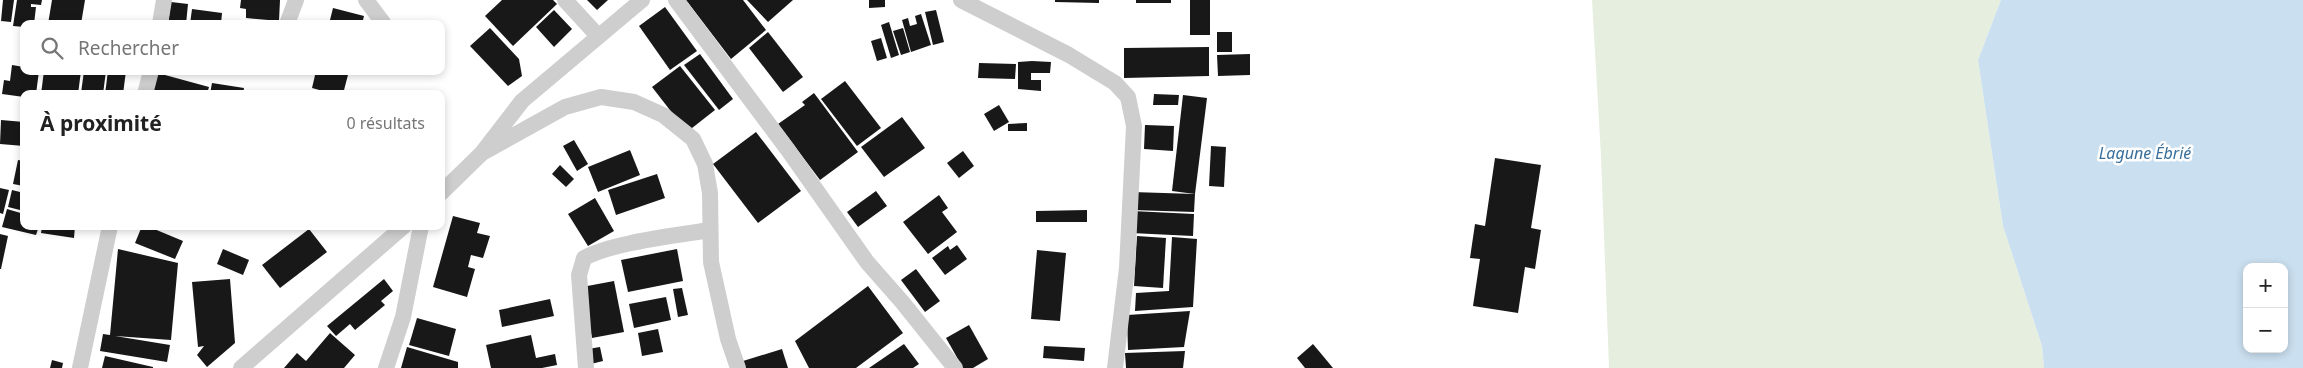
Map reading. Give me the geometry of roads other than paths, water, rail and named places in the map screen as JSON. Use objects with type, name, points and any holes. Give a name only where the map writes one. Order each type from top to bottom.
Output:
[{"type":"street","points":[[161,20],[164,0]]},
{"type":"street","points":[[288,20],[296,0]]},
{"type":"street","points":[[366,0],[381,20]]},
{"type":"street","points":[[565,0],[598,36]]},
{"type":"street","points":[[445,189],[482,153],[522,101],[642,0]]},
{"type":"street","points":[[676,0],[788,150],[867,262],[956,368]]},
{"type":"street","points":[[962,0],[1069,54],[1115,82],[1128,97],[1134,126],[1127,268],[1115,368]]},
{"type":"street","points":[[146,90],[150,75]]},
{"type":"street","points":[[482,153],[565,108],[601,97],[634,102],[663,115],[694,139],[705,164],[710,193],[711,262],[728,339],[738,368]]},
{"type":"street","points":[[80,368],[109,230]]},
{"type":"street","points":[[241,368],[399,230]]},
{"type":"street","points":[[386,368],[403,316],[420,230]]},
{"type":"street","points":[[586,368],[579,275],[584,258],[594,253],[650,240],[710,230]]},
{"type":"water","name":"Lagune Ébrié","points":[[2001,0],[2303,0],[2303,368],[2044,368],[2042,346],[2003,226],[1978,60]]}]
